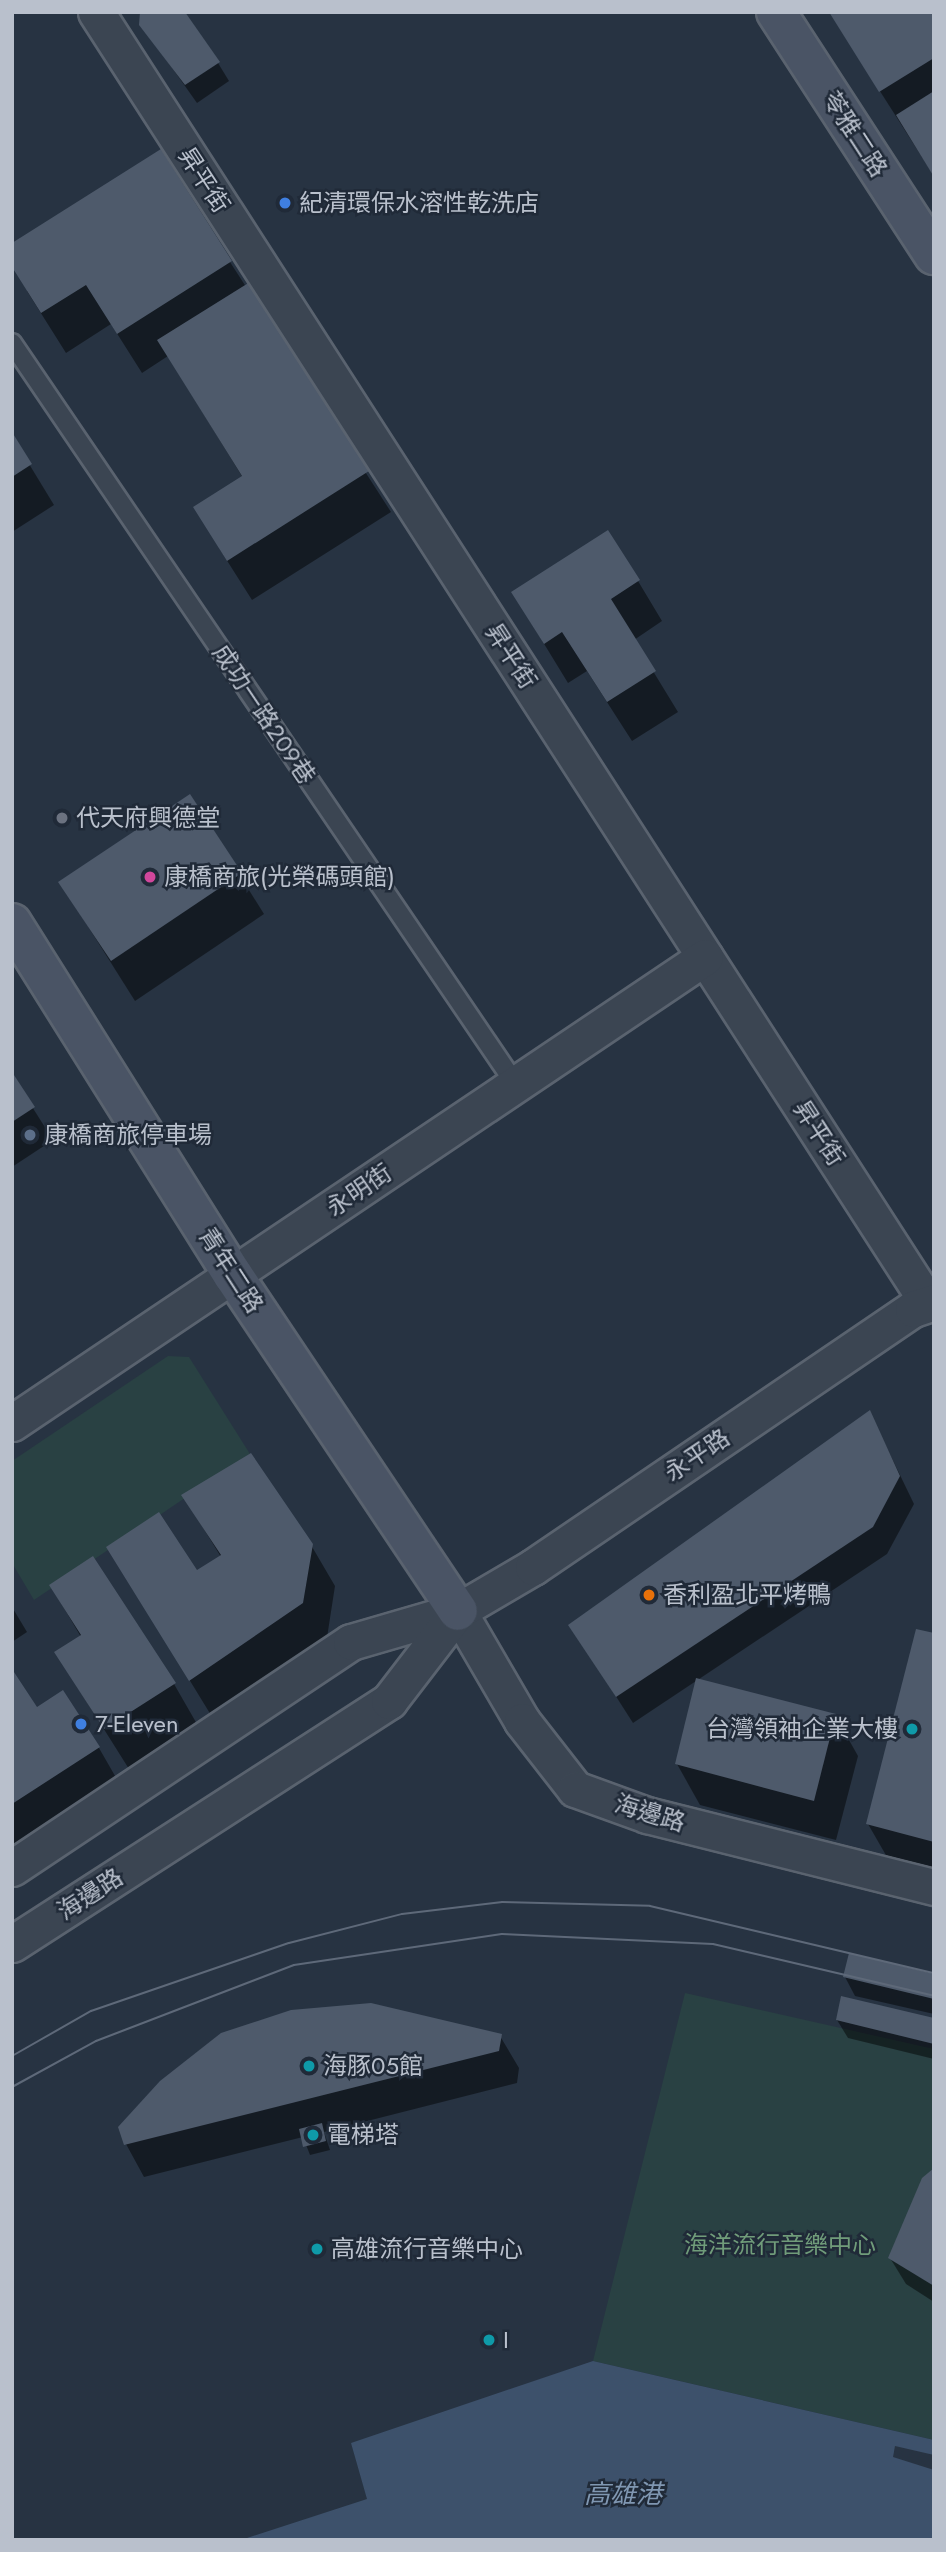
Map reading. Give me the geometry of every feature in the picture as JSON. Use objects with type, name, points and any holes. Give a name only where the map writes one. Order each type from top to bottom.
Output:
[{"type":"street","name":"昇平街","points":[[96,12],[705,957],[931,1295]]},
{"type":"street","name":"苓雅二路","points":[[776,12],[934,255]]},
{"type":"street","name":"青年二路","points":[[12,923],[233,1275],[458,1611]]},
{"type":"street","name":"永明街","points":[[12,1423],[705,957]]},
{"type":"street","name":"永平路","points":[[458,1611],[931,1295]]},
{"type":"street","points":[[12,1868],[352,1642],[458,1611]]},
{"type":"street","name":"海邊路","points":[[12,1944],[389,1701],[458,1611],[522,1721],[575,1789],[647,1815],[934,1888]]},
{"type":"lane","name":"成功一路209巷","points":[[12,343],[516,1085]]},
{"type":"green space","points":[[168,1356],[189,1357],[250,1454],[34,1600],[12,1563],[12,1461]]},
{"type":"green space","name":"海洋流行音樂中心","points":[[685,1993],[934,2049],[934,2440],[593,2361]]},
{"type":"water","name":"高雄港","points":[[593,2361],[934,2440],[934,2540],[241,2540],[367,2499],[351,2443]]},
{"type":"pier","points":[[895,2446],[934,2455],[934,2470],[893,2457]]},
{"type":"building","points":[[140,12],[185,12],[220,62],[185,85],[139,25]]},
{"type":"building","points":[[829,12],[934,12],[934,58],[879,92]]},
{"type":"building","points":[[934,91],[934,177],[896,115]]},
{"type":"building","points":[[161,149],[232,261],[117,334],[86,285],[41,313],[12,267],[12,243]]},
{"type":"building","points":[[250,282],[369,471],[227,561],[193,507],[242,476],[157,340]]},
{"type":"building","points":[[12,432],[32,464],[12,477]]},
{"type":"building","points":[[608,530],[640,580],[611,599],[656,671],[607,702],[562,632],[544,644],[511,592]]},
{"type":"building","name":"康橋商旅(光榮碼頭館)","points":[[190,794],[242,873],[111,961],[58,882]]},
{"type":"building","points":[[12,1072],[35,1107],[12,1122]]},
{"type":"building","points":[[870,1410],[900,1476],[873,1527],[616,1697],[568,1625]]},
{"type":"building","points":[[251,1453],[313,1544],[303,1603],[189,1681],[106,1547],[159,1512],[197,1570],[221,1555],[181,1495]]},
{"type":"building","points":[[93,1556],[176,1683],[104,1729],[54,1652],[81,1635],[49,1585]]},
{"type":"building","name":"台灣領袖企業大樓","points":[[916,1629],[934,1633],[934,1842],[866,1824]]},
{"type":"building","points":[[12,1669],[37,1707],[63,1690],[100,1747],[12,1804]]},
{"type":"building","points":[[696,1678],[836,1714],[814,1801],[675,1764]]},
{"type":"building","points":[[849,1953],[934,1974],[934,1999],[843,1977]]},
{"type":"building","points":[[841,1996],[934,2018],[934,2044],[836,2020]]},
{"type":"building","name":"海豚05館","points":[[371,2003],[502,2034],[499,2051],[124,2145],[118,2127],[160,2081],[221,2033],[291,2010]]},
{"type":"building","name":"電梯塔","points":[[322,2123],[326,2141],[303,2147],[299,2129]]},
{"type":"building","points":[[934,2168],[934,2286],[888,2258],[922,2178]]},
{"type":"tram line","points":[[12,2056],[91,2011],[289,1943],[402,1914],[502,1902],[650,1906],[934,1973]]},
{"type":"tram line","points":[[12,2087],[96,2041],[294,1965],[502,1934],[713,1944],[934,1996]]},
{"type":"place","name":"紀清環保水溶性乾洗店","points":[[285,203]]},
{"type":"place","name":"代天府興德堂","points":[[62,818]]},
{"type":"place","name":"康橋商旅(光榮碼頭館)","points":[[150,877]]},
{"type":"place","name":"康橋商旅停車場","points":[[30,1135]]},
{"type":"place","name":"香利盈北平烤鴨","points":[[649,1595]]},
{"type":"place","name":"7-Eleven","points":[[81,1724]]},
{"type":"place","name":"台灣領袖企業大樓","points":[[912,1729]]},
{"type":"place","name":"海豚05館","points":[[309,2066]]},
{"type":"place","name":"電梯塔","points":[[313,2135]]},
{"type":"place","name":"高雄流行音樂中心","points":[[317,2249]]},
{"type":"place","name":"I","points":[[489,2340]]}]
